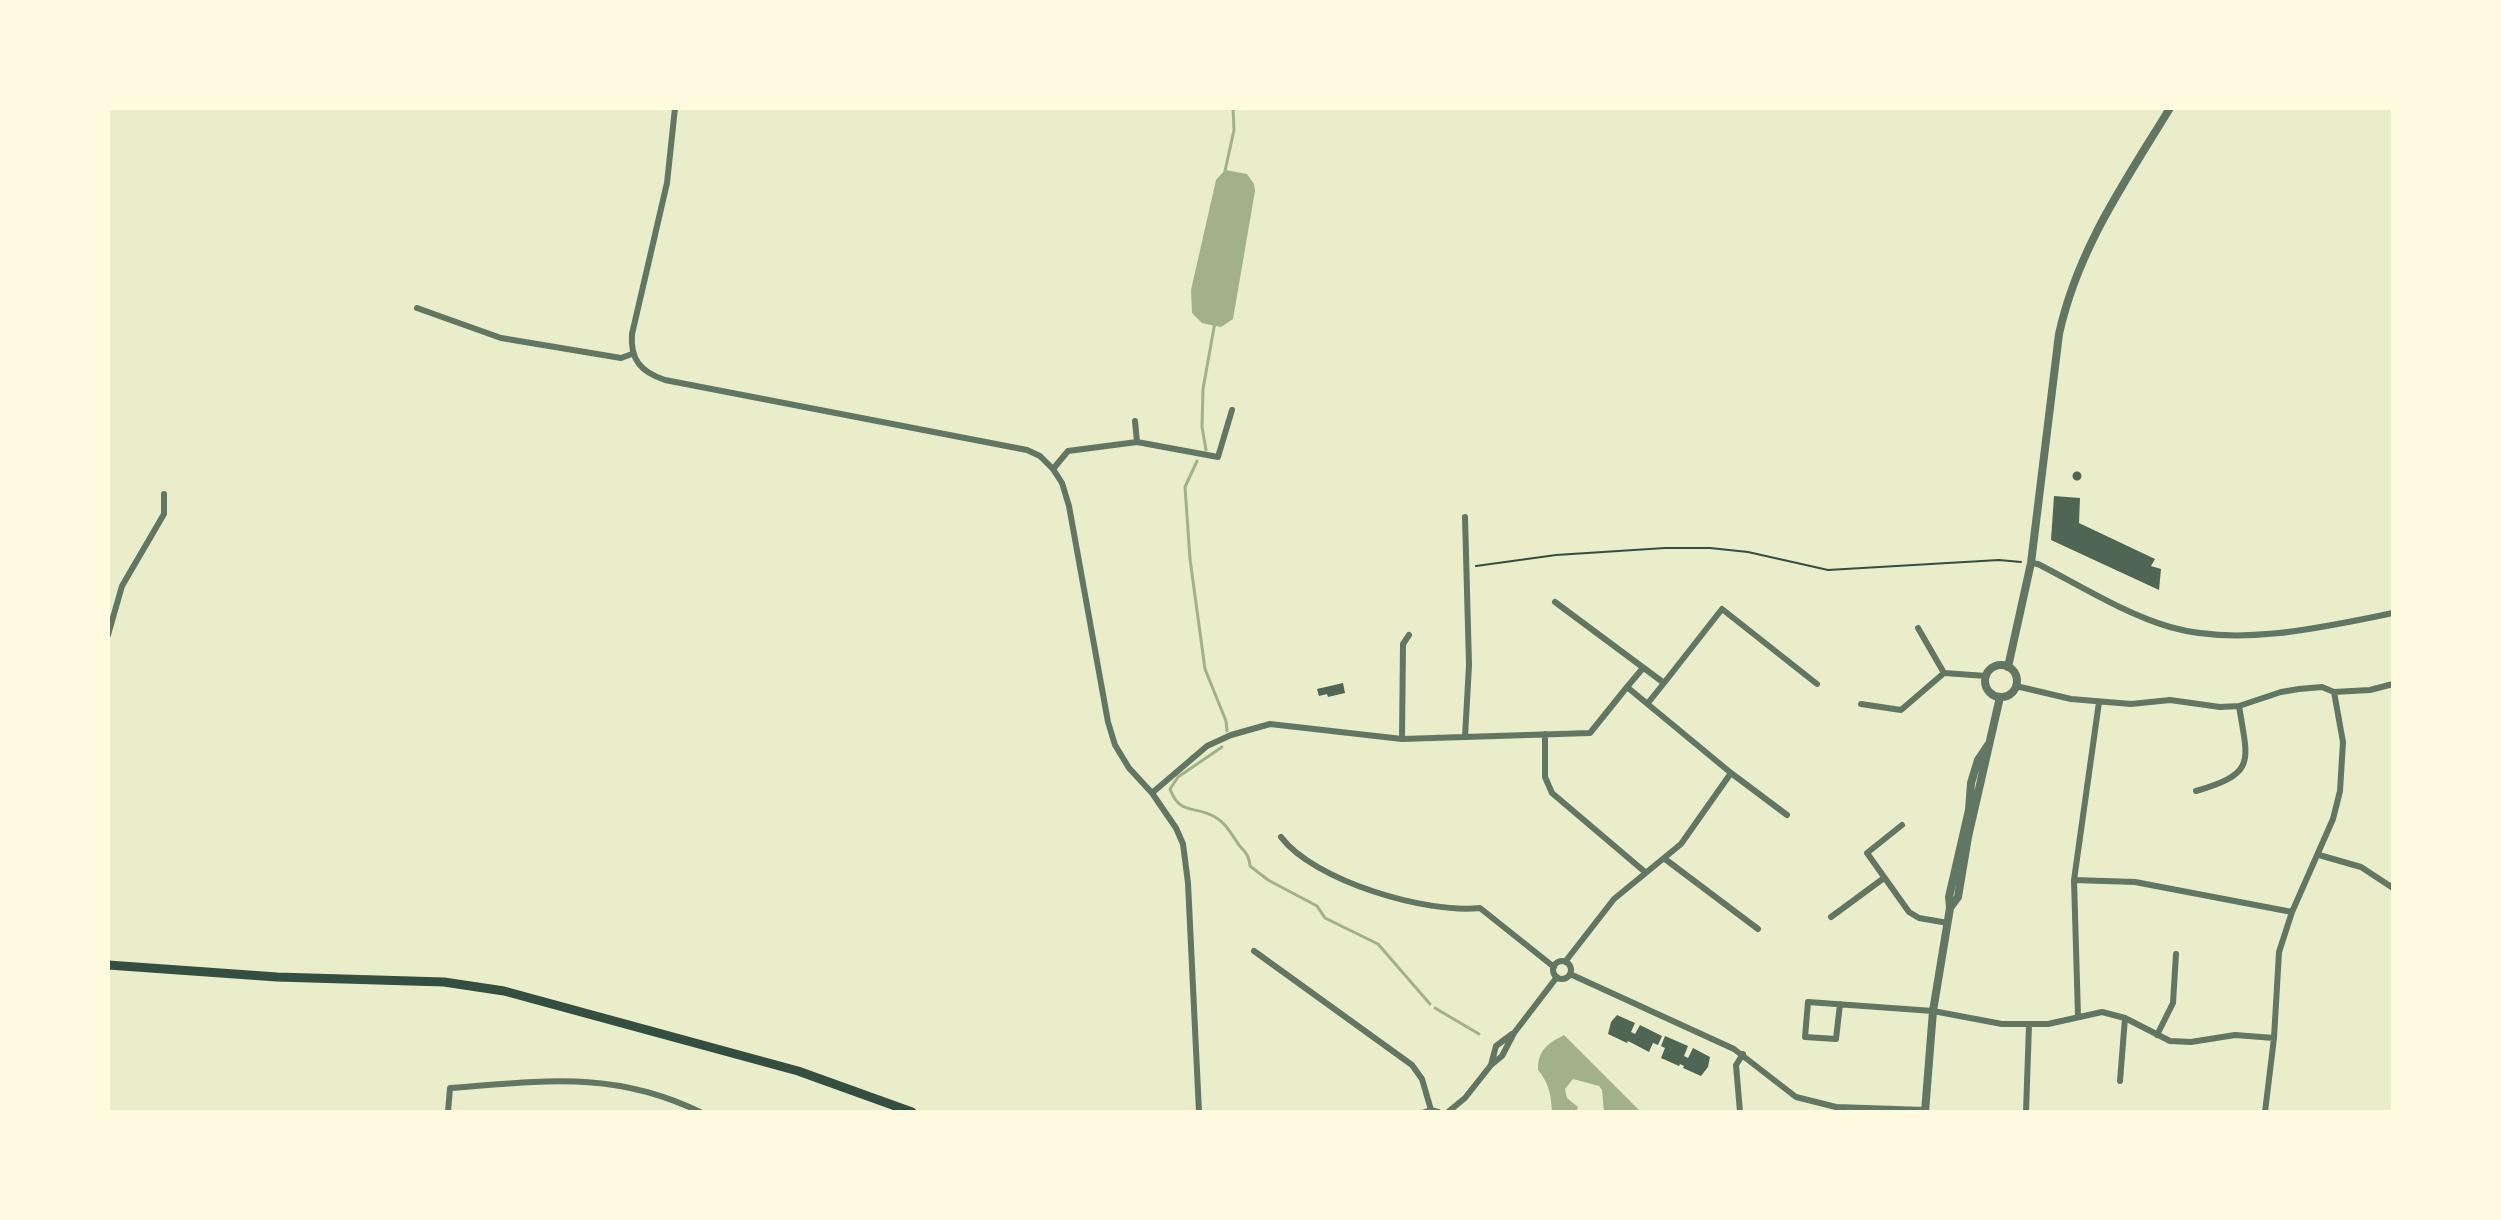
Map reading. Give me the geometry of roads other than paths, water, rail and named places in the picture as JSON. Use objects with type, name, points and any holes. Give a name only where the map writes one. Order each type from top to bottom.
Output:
[{"type":"main road","points":[[108,965],[277,977],[444,982],[536,998],[808,1075],[912,1112]]},
{"type":"street","points":[[675,108],[667,183],[632,334],[632,354],[648,374],[665,380],[1027,450],[1040,456],[1062,483],[1115,745],[1176,828],[1184,853],[1199,1112]]},
{"type":"street","points":[[2008,667],[2031,563],[2059,334],[2067,300],[2088,246],[2170,108]]},
{"type":"street","points":[[417,308],[501,338],[621,358],[632,354]]},
{"type":"street","points":[[1053,469],[1068,451],[1137,442],[1218,457],[1232,410]]},
{"type":"street","points":[[1135,421],[1137,442]]},
{"type":"street","points":[[108,635],[122,586],[164,514],[164,494]]},
{"type":"street","points":[[1465,517],[1469,665],[1465,737]]},
{"type":"street","points":[[2031,563],[2171,627],[2259,635],[2393,613]]},
{"type":"street","points":[[1555,602],[1664,683]]},
{"type":"street","points":[[1648,703],[1722,609],[1817,684]]},
{"type":"street","points":[[1918,628],[1944,673]]},
{"type":"street","points":[[1402,739],[1403,644],[1409,635]]},
{"type":"street","points":[[1995,666],[2008,667],[2016,676],[2016,686],[2008,695],[2000,697],[1986,688],[1986,676],[1995,666]]},
{"type":"street","points":[[1152,793],[1207,746],[1231,735],[1270,724],[1402,739],[1590,733],[1643,668]]},
{"type":"street","points":[[1861,704],[1901,710],[1944,673],[1986,676]]},
{"type":"street","points":[[2016,686],[2049,696],[2099,702],[2151,703],[2170,700],[2220,707],[2239,706],[2290,690],[2322,687],[2334,692],[2370,690],[2393,684]]},
{"type":"street","points":[[1627,687],[1787,815]]},
{"type":"street","points":[[2265,1112],[2274,1038],[2278,961],[2292,912],[2333,819],[2342,773],[2341,725],[2334,692]]},
{"type":"street","points":[[1570,974],[1743,1054],[1796,1097],[1858,1110],[1925,1111],[1933,1011],[1948,923],[1949,897],[1969,810],[1969,794],[1978,760],[1988,745],[2000,697]]},
{"type":"street","points":[[2078,1016],[2074,880],[2099,702]]},
{"type":"street","points":[[2196,791],[2238,774],[2244,766],[2247,752],[2239,706]]},
{"type":"street","points":[[1545,734],[1545,777],[1552,793],[1645,872]]},
{"type":"street","points":[[1554,967],[1557,963],[1565,962],[1614,899],[1665,859],[1692,832],[1731,773]]},
{"type":"street","points":[[1902,825],[1867,853],[1909,912],[1919,918],[1948,923]]},
{"type":"street","points":[[1281,837],[1291,850],[1310,864],[1356,887],[1455,910],[1480,908],[1554,967],[1557,977]]},
{"type":"street","points":[[2319,855],[2361,867],[2393,888]]},
{"type":"street","points":[[1665,859],[1758,929]]},
{"type":"street","points":[[1831,917],[1884,878]]},
{"type":"street","points":[[2074,880],[2135,882],[2292,912]]},
{"type":"street","points":[[1254,951],[1412,1065],[1422,1079],[1431,1111]]},
{"type":"street","points":[[2157,1035],[2173,1003],[2176,954]]},
{"type":"street","points":[[1557,977],[1564,979],[1570,974],[1571,968],[1565,962]]},
{"type":"street","points":[[1448,1112],[1465,1098],[1505,1052],[1514,1033],[1557,977]]},
{"type":"street","points":[[1840,1004],[1836,1039],[1805,1037],[1808,1002],[1840,1004],[1933,1011],[1983,1022],[2029,1025],[2102,1012],[2125,1018],[2157,1035],[2181,1042],[2235,1035],[2274,1038]]},
{"type":"street","points":[[2120,1081],[2125,1018]]},
{"type":"street","points":[[2026,1112],[2029,1025]]},
{"type":"street","points":[[1740,1112],[1736,1065],[1743,1054]]},
{"type":"street","points":[[448,1112],[450,1088],[562,1080],[639,1089],[668,1096],[700,1112]]},
{"type":"waterway","points":[[1225,171],[1234,130],[1233,108]]},
{"type":"waterway","points":[[1206,450],[1202,427],[1203,389],[1215,322]]},
{"type":"waterway","points":[[1197,461],[1185,487],[1190,559],[1205,669],[1226,721],[1227,731]]},
{"type":"waterway","points":[[1222,747],[1178,777],[1170,789],[1178,803],[1208,813],[1223,823],[1247,854],[1250,866],[1268,880],[1317,906],[1325,918],[1378,944],[1430,1004]]},
{"type":"waterway","points":[[1435,1008],[1479,1034]]}]
